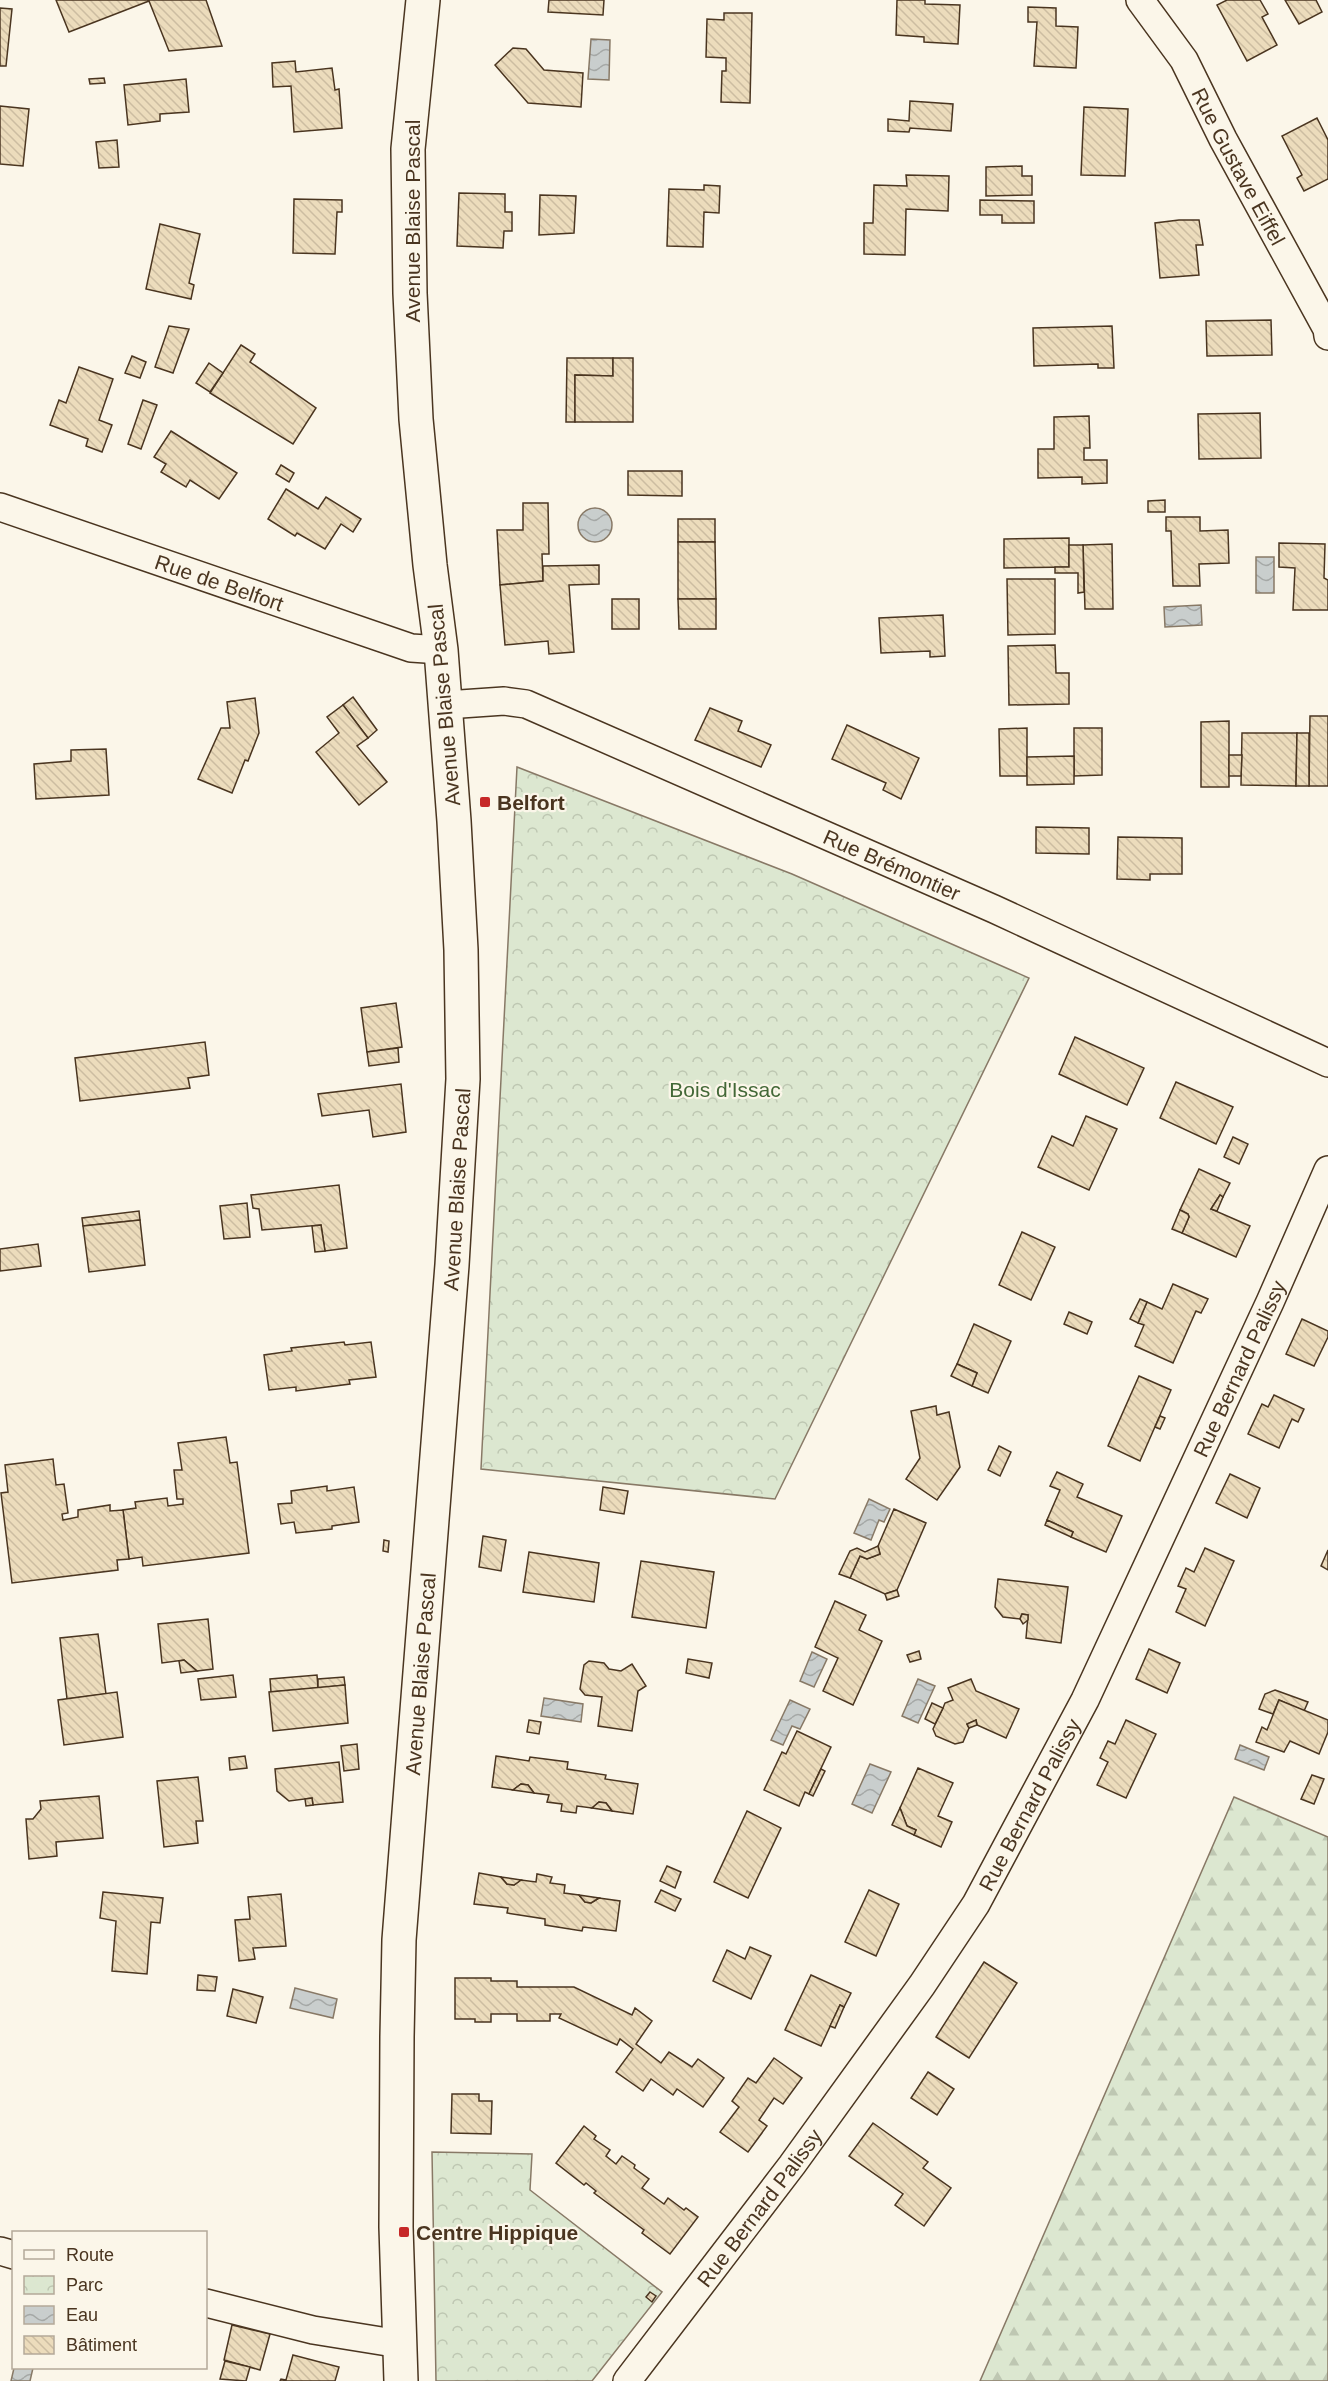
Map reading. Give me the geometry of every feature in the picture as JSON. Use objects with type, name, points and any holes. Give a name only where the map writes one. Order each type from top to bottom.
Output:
[{"type":"main road","name":"Avenue Blaise Pascal","points":[[401,2381],[396,2145],[399,1940],[453,1265],[463,1079],[461,950],[446,705],[416,419],[410,293],[408,149],[423,0]]},
{"type":"street","name":"Rue Gustave Eiffel","points":[[1140,0],[1184,60],[1223,139],[1328,331]]},
{"type":"street","name":"Rue de Belfort","points":[[0,507],[411,648],[441,650]]},
{"type":"street","name":"Rue Brémontier","points":[[446,705],[504,702],[526,704],[994,909],[1328,1063]]},
{"type":"street","name":"Rue Bernard Palissy","points":[[627,2381],[762,2206],[896,2022],[976,1905],[1085,1700],[1265,1312],[1328,1170]]},
{"type":"street","points":[[207,2303],[313,2330],[400,2344]]},
{"type":"green space","name":"Bois d'Issac","points":[[517,767],[792,874],[1029,978],[775,1499],[481,1469]]},
{"type":"green space","points":[[1234,1797],[1328,1837],[1328,2381],[980,2381]]},
{"type":"green space","points":[[432,2152],[532,2154],[530,2190],[662,2292],[592,2381],[436,2381]]},
{"type":"water","points":[[591,39],[610,40],[609,80],[588,79]]},
{"type":"water","points":[[595,508],[607,513],[612,525],[607,537],[595,542],[583,537],[578,525],[583,513]]},
{"type":"water","points":[[1256,557],[1274,557],[1274,593],[1256,593]]},
{"type":"water","points":[[1201,605],[1202,625],[1165,627],[1164,607]]},
{"type":"water","points":[[869,1499],[890,1509],[884,1522],[879,1520],[871,1540],[854,1533]]},
{"type":"water","points":[[812,1652],[827,1659],[814,1687],[800,1681]]},
{"type":"water","points":[[918,1679],[935,1686],[918,1723],[902,1716]]},
{"type":"water","points":[[544,1698],[583,1704],[581,1722],[541,1716]]},
{"type":"water","points":[[790,1700],[810,1709],[800,1729],[792,1726],[783,1745],[771,1740]]},
{"type":"water","points":[[1240,1745],[1269,1757],[1264,1770],[1235,1759]]},
{"type":"water","points":[[870,1764],[891,1772],[872,1813],[852,1804]]},
{"type":"water","points":[[295,1988],[337,1999],[333,2018],[290,2008]]},
{"type":"water","points":[[14,2369],[33,2369],[30,2381],[11,2381]]},
{"type":"building","points":[[56,0],[206,0],[222,46],[169,51],[149,1],[69,32]]},
{"type":"building","points":[[549,0],[604,0],[603,15],[548,12]]},
{"type":"building","points":[[897,0],[925,0],[925,4],[960,5],[958,44],[924,42],[924,37],[896,35]]},
{"type":"building","points":[[1227,0],[1260,0],[1268,14],[1262,17],[1277,45],[1247,61],[1217,5]]},
{"type":"building","points":[[1285,0],[1316,0],[1322,12],[1299,24]]},
{"type":"building","points":[[1028,7],[1056,8],[1056,26],[1078,27],[1076,68],[1034,66],[1037,22],[1028,22]]},
{"type":"building","points":[[0,8],[12,9],[6,66],[0,66]]},
{"type":"building","points":[[724,13],[752,13],[750,103],[721,102],[722,71],[726,71],[726,58],[706,57],[707,19],[724,20]]},
{"type":"building","points":[[513,48],[526,49],[544,70],[583,73],[581,107],[528,103],[495,65]]},
{"type":"building","points":[[295,61],[296,72],[332,68],[335,90],[339,89],[342,128],[294,132],[291,86],[273,87],[272,63]]},
{"type":"building","points":[[104,78],[105,83],[90,84],[89,79]]},
{"type":"building","points":[[186,79],[189,112],[160,114],[160,121],[128,125],[124,85]]},
{"type":"building","points":[[910,101],[953,104],[951,131],[910,128],[909,132],[888,131],[888,119],[909,121]]},
{"type":"building","points":[[0,106],[29,109],[23,166],[0,164]]},
{"type":"building","points":[[1084,107],[1128,109],[1125,176],[1081,175]]},
{"type":"building","points":[[1317,118],[1328,140],[1328,179],[1304,191],[1297,178],[1302,175],[1282,136]]},
{"type":"building","points":[[117,140],[119,167],[99,168],[96,142]]},
{"type":"building","points":[[1022,166],[1022,176],[1032,176],[1032,195],[986,196],[986,167]]},
{"type":"building","points":[[906,175],[949,176],[948,211],[906,209],[905,255],[864,254],[864,223],[873,223],[874,185],[907,186]]},
{"type":"building","points":[[704,185],[720,186],[719,213],[704,212],[703,247],[667,246],[669,189],[704,190]]},
{"type":"building","points":[[459,193],[505,194],[505,212],[512,212],[512,231],[504,231],[503,248],[457,246]]},
{"type":"building","points":[[540,195],[576,196],[574,233],[539,235]]},
{"type":"building","points":[[294,199],[342,200],[342,212],[337,212],[335,254],[293,253]]},
{"type":"building","points":[[980,200],[1034,201],[1034,223],[1002,223],[1002,215],[980,215]]},
{"type":"building","points":[[1199,220],[1203,245],[1196,245],[1199,275],[1160,278],[1155,223]]},
{"type":"building","points":[[160,224],[200,234],[189,283],[194,285],[191,299],[146,289]]},
{"type":"building","points":[[1271,320],[1272,355],[1207,356],[1206,321]]},
{"type":"building","points":[[169,326],[189,329],[173,373],[155,367]]},
{"type":"building","points":[[1112,326],[1114,368],[1098,368],[1098,364],[1034,366],[1033,328]]},
{"type":"building","points":[[241,345],[255,354],[250,362],[316,408],[293,444],[210,393]]},
{"type":"building","points":[[132,356],[146,362],[140,378],[125,373]]},
{"type":"building","points":[[567,358],[613,358],[613,376],[575,375],[575,422],[566,422]]},
{"type":"building","points":[[613,358],[633,358],[633,422],[575,422],[575,375],[613,376]]},
{"type":"building","points":[[209,363],[223,373],[210,392],[196,383]]},
{"type":"building","points":[[79,367],[113,379],[99,420],[112,425],[102,452],[86,446],[88,439],[50,425],[59,400],[66,403]]},
{"type":"building","points":[[143,400],[157,405],[141,449],[128,444]]},
{"type":"building","points":[[1260,413],[1261,458],[1199,459],[1198,414]]},
{"type":"building","points":[[1089,416],[1090,448],[1084,448],[1084,460],[1107,460],[1107,483],[1082,484],[1082,477],[1038,478],[1038,449],[1054,449],[1054,417]]},
{"type":"building","points":[[171,431],[237,473],[219,499],[190,480],[186,487],[161,472],[166,464],[154,457]]},
{"type":"building","points":[[281,465],[294,473],[289,482],[276,474]]},
{"type":"building","points":[[628,471],[682,471],[682,496],[628,495]]},
{"type":"building","points":[[286,489],[318,509],[326,497],[361,519],[353,532],[341,524],[325,549],[297,533],[295,536],[268,519]]},
{"type":"building","points":[[1165,500],[1165,512],[1148,512],[1148,501]]},
{"type":"building","points":[[523,503],[548,503],[549,554],[542,554],[543,581],[500,585],[497,530],[523,530]]},
{"type":"building","points":[[1166,517],[1200,517],[1200,531],[1228,530],[1229,563],[1199,564],[1200,586],[1173,586],[1171,531],[1166,531]]},
{"type":"building","points":[[678,519],[715,519],[715,542],[678,542]]},
{"type":"building","points":[[1069,538],[1069,567],[1004,568],[1004,539]]},
{"type":"building","points":[[678,542],[715,542],[716,599],[678,599]]},
{"type":"building","points":[[1279,543],[1325,544],[1324,578],[1328,580],[1328,610],[1293,610],[1295,568],[1279,567]]},
{"type":"building","points":[[1112,544],[1113,609],[1085,609],[1083,545]]},
{"type":"building","points":[[1069,545],[1083,545],[1084,592],[1078,593],[1078,573],[1055,573],[1055,567],[1069,567]]},
{"type":"building","points":[[599,565],[599,584],[569,585],[574,652],[549,654],[548,641],[505,645],[500,585],[543,581],[543,566]]},
{"type":"building","points":[[1007,579],[1055,579],[1055,634],[1008,635]]},
{"type":"building","points":[[612,599],[639,599],[639,629],[612,629]]},
{"type":"building","points":[[678,599],[716,599],[716,629],[679,629]]},
{"type":"building","points":[[943,615],[945,656],[930,657],[930,651],[881,653],[879,618]]},
{"type":"building","points":[[1055,645],[1056,673],[1069,673],[1069,704],[1009,705],[1008,646]]},
{"type":"building","points":[[353,697],[377,730],[368,738],[343,705]]},
{"type":"building","points":[[255,698],[259,733],[232,793],[198,779],[221,728],[230,728],[227,702]]},
{"type":"building","points":[[343,705],[368,738],[357,746],[387,782],[359,805],[316,752],[339,733],[327,717]]},
{"type":"building","points":[[710,708],[742,721],[738,731],[771,745],[761,767],[695,740]]},
{"type":"building","points":[[1310,716],[1328,716],[1328,786],[1309,786]]},
{"type":"building","points":[[1229,721],[1229,787],[1201,787],[1201,722]]},
{"type":"building","points":[[847,725],[919,758],[901,799],[883,790],[886,783],[832,759]]},
{"type":"building","points":[[1027,728],[1027,776],[1000,776],[999,729]]},
{"type":"building","points":[[1074,728],[1102,728],[1102,775],[1074,776]]},
{"type":"building","points":[[1242,733],[1297,733],[1296,786],[1241,785]]},
{"type":"building","points":[[1297,733],[1309,733],[1309,786],[1296,786]]},
{"type":"building","points":[[106,749],[109,795],[36,799],[34,764],[71,761],[71,750]]},
{"type":"building","points":[[1229,755],[1242,755],[1241,776],[1229,776]]},
{"type":"building","points":[[1074,756],[1074,784],[1027,785],[1027,757]]},
{"type":"building","points":[[1036,827],[1089,828],[1089,854],[1036,853]]},
{"type":"building","points":[[1118,837],[1182,838],[1182,874],[1150,874],[1150,880],[1117,879]]},
{"type":"building","points":[[396,1003],[402,1047],[367,1052],[361,1008]]},
{"type":"building","points":[[1075,1037],[1144,1068],[1127,1105],[1059,1074]]},
{"type":"building","points":[[205,1042],[209,1075],[188,1078],[190,1088],[80,1101],[75,1058]]},
{"type":"building","points":[[398,1048],[399,1062],[369,1066],[367,1052]]},
{"type":"building","points":[[1176,1082],[1233,1107],[1216,1144],[1160,1118]]},
{"type":"building","points":[[401,1084],[406,1132],[373,1137],[369,1110],[322,1116],[318,1094]]},
{"type":"building","points":[[1086,1116],[1117,1129],[1089,1190],[1038,1167],[1052,1136],[1073,1146]]},
{"type":"building","points":[[1233,1137],[1248,1144],[1239,1164],[1224,1157]]},
{"type":"building","points":[[1199,1169],[1230,1183],[1223,1197],[1220,1195],[1211,1209],[1250,1226],[1236,1257],[1182,1233],[1189,1217],[1180,1210]]},
{"type":"building","points":[[339,1185],[347,1248],[325,1251],[321,1225],[262,1230],[259,1209],[253,1208],[251,1195]]},
{"type":"building","points":[[1220,1195],[1223,1197],[1217,1211],[1211,1209]]},
{"type":"building","points":[[247,1203],[250,1237],[224,1239],[220,1206]]},
{"type":"building","points":[[1180,1210],[1189,1217],[1182,1233],[1172,1229]]},
{"type":"building","points":[[139,1211],[140,1220],[83,1226],[82,1218]]},
{"type":"building","points":[[140,1220],[145,1265],[89,1272],[83,1226]]},
{"type":"building","points":[[321,1225],[325,1251],[315,1252],[312,1226]]},
{"type":"building","points":[[1022,1232],[1055,1247],[1031,1300],[999,1285]]},
{"type":"building","points":[[38,1244],[41,1266],[0,1271],[0,1249]]},
{"type":"building","points":[[1173,1284],[1208,1299],[1201,1313],[1196,1311],[1173,1363],[1135,1346],[1144,1325],[1138,1323],[1147,1302],[1162,1309]]},
{"type":"building","points":[[1140,1299],[1147,1302],[1138,1323],[1130,1319]]},
{"type":"building","points":[[1069,1312],[1092,1322],[1087,1334],[1064,1324]]},
{"type":"building","points":[[1302,1319],[1328,1331],[1328,1337],[1314,1366],[1286,1354]]},
{"type":"building","points":[[974,1324],[1011,1341],[988,1393],[972,1386],[977,1373],[957,1364]]},
{"type":"building","points":[[344,1342],[345,1345],[371,1342],[376,1377],[349,1380],[350,1384],[296,1391],[296,1387],[269,1390],[264,1355],[292,1351],[291,1348]]},
{"type":"building","points":[[957,1364],[977,1373],[972,1386],[951,1376]]},
{"type":"building","points":[[1139,1376],[1171,1390],[1140,1461],[1108,1446]]},
{"type":"building","points":[[1274,1395],[1304,1409],[1298,1422],[1292,1419],[1279,1448],[1248,1434],[1262,1404],[1268,1407]]},
{"type":"building","points":[[936,1406],[937,1415],[949,1412],[960,1467],[937,1500],[906,1479],[920,1458],[911,1411]]},
{"type":"building","points":[[1160,1416],[1165,1418],[1160,1429],[1155,1427]]},
{"type":"building","points":[[226,1437],[230,1463],[237,1462],[249,1553],[143,1566],[142,1557],[129,1559],[123,1510],[136,1508],[135,1502],[167,1498],[168,1506],[183,1504],[183,1499],[177,1499],[174,1470],[182,1470],[178,1443]]},
{"type":"building","points":[[999,1446],[1011,1452],[1000,1476],[988,1470]]},
{"type":"building","points":[[53,1459],[56,1485],[64,1484],[68,1513],[62,1514],[63,1520],[78,1517],[78,1510],[110,1505],[110,1511],[123,1510],[129,1559],[117,1560],[118,1570],[12,1583],[1,1493],[8,1492],[5,1465]]},
{"type":"building","points":[[1057,1472],[1083,1484],[1077,1497],[1122,1516],[1106,1552],[1071,1537],[1073,1532],[1047,1520],[1060,1490],[1050,1486]]},
{"type":"building","points":[[1230,1474],[1260,1488],[1247,1518],[1216,1503]]},
{"type":"building","points":[[327,1486],[327,1491],[354,1487],[359,1522],[332,1526],[332,1529],[296,1533],[294,1522],[281,1524],[278,1504],[292,1503],[291,1491]]},
{"type":"building","points":[[603,1487],[628,1491],[624,1514],[600,1510]]},
{"type":"building","points":[[894,1509],[926,1523],[897,1590],[885,1594],[850,1578],[860,1556],[867,1559],[880,1554],[878,1546]]},
{"type":"building","points":[[1047,1520],[1073,1532],[1071,1537],[1045,1525]]},
{"type":"building","points":[[483,1536],[506,1540],[501,1571],[479,1567]]},
{"type":"building","points":[[384,1540],[389,1541],[388,1552],[383,1551]]},
{"type":"building","points":[[878,1546],[880,1554],[867,1559],[860,1556],[850,1578],[839,1574],[850,1551],[857,1548],[865,1552]]},
{"type":"building","points":[[1205,1548],[1234,1561],[1205,1626],[1176,1612],[1186,1589],[1178,1586],[1186,1568],[1194,1572]]},
{"type":"building","points":[[1328,1550],[1328,1570],[1321,1566]]},
{"type":"building","points":[[529,1552],[599,1563],[594,1602],[523,1592]]},
{"type":"building","points":[[641,1561],[714,1572],[706,1628],[632,1617]]},
{"type":"building","points":[[998,1579],[1068,1587],[1061,1643],[1026,1638],[1028,1615],[1022,1614],[1020,1619],[1003,1617],[995,1607]]},
{"type":"building","points":[[897,1590],[899,1596],[887,1600],[885,1594]]},
{"type":"building","points":[[835,1601],[866,1615],[859,1630],[882,1641],[853,1705],[823,1691],[838,1658],[815,1647]]},
{"type":"building","points":[[1022,1614],[1028,1615],[1028,1620],[1023,1624],[1020,1619]]},
{"type":"building","points":[[208,1619],[213,1669],[197,1671],[184,1660],[162,1663],[158,1624]]},
{"type":"building","points":[[98,1634],[106,1694],[67,1699],[60,1638]]},
{"type":"building","points":[[1149,1649],[1180,1663],[1167,1693],[1136,1679]]},
{"type":"building","points":[[919,1651],[921,1659],[910,1662],[907,1655]]},
{"type":"building","points":[[688,1659],[712,1663],[709,1678],[686,1673]]},
{"type":"building","points":[[184,1660],[197,1671],[181,1673],[179,1661]]},
{"type":"building","points":[[589,1661],[604,1663],[609,1669],[621,1671],[632,1664],[646,1686],[638,1691],[632,1731],[598,1726],[602,1697],[585,1695],[580,1689],[584,1665]]},
{"type":"building","points":[[233,1675],[236,1697],[201,1700],[198,1679]]},
{"type":"building","points":[[317,1675],[318,1688],[271,1692],[270,1679]]},
{"type":"building","points":[[344,1677],[345,1685],[318,1688],[318,1679]]},
{"type":"building","points":[[971,1679],[976,1691],[1019,1709],[1006,1738],[977,1725],[976,1720],[967,1724],[969,1728],[963,1742],[955,1744],[936,1736],[933,1729],[945,1703],[953,1700],[948,1688]]},
{"type":"building","points":[[345,1685],[348,1723],[273,1731],[269,1692]]},
{"type":"building","points":[[1275,1690],[1308,1702],[1304,1711],[1279,1700],[1273,1714],[1259,1709],[1265,1694]]},
{"type":"building","points":[[117,1692],[123,1737],[64,1745],[58,1700]]},
{"type":"building","points":[[1279,1700],[1328,1720],[1328,1732],[1319,1754],[1290,1741],[1284,1752],[1256,1742],[1262,1727],[1267,1730]]},
{"type":"building","points":[[932,1703],[943,1708],[935,1724],[925,1719]]},
{"type":"building","points":[[529,1720],[541,1722],[539,1734],[527,1732]]},
{"type":"building","points":[[976,1720],[977,1725],[969,1728],[967,1724]]},
{"type":"building","points":[[1126,1720],[1156,1734],[1126,1798],[1097,1785],[1108,1762],[1100,1758],[1108,1741],[1115,1744]]},
{"type":"building","points":[[797,1731],[831,1747],[809,1794],[805,1792],[799,1806],[764,1790],[782,1752],[786,1754]]},
{"type":"building","points":[[357,1744],[359,1769],[344,1771],[341,1746]]},
{"type":"building","points":[[245,1756],[247,1768],[230,1770],[229,1758]]},
{"type":"building","points":[[496,1756],[529,1761],[530,1757],[568,1762],[567,1769],[606,1775],[605,1779],[638,1784],[633,1814],[612,1811],[606,1803],[599,1802],[592,1808],[577,1806],[576,1813],[561,1811],[562,1804],[547,1802],[549,1795],[534,1793],[528,1785],[521,1784],[513,1790],[492,1787]]},
{"type":"building","points":[[339,1762],[343,1802],[313,1805],[312,1798],[289,1801],[277,1791],[275,1769]]},
{"type":"building","points":[[918,1768],[953,1783],[938,1816],[952,1822],[941,1847],[914,1835],[916,1830],[907,1826],[900,1808]]},
{"type":"building","points":[[821,1769],[825,1771],[813,1796],[809,1794]]},
{"type":"building","points":[[1312,1775],[1324,1779],[1314,1804],[1301,1799]]},
{"type":"building","points":[[198,1777],[203,1821],[196,1821],[198,1843],[164,1847],[157,1781]]},
{"type":"building","points":[[521,1784],[528,1785],[534,1793],[513,1790]]},
{"type":"building","points":[[99,1796],[103,1838],[56,1842],[57,1856],[29,1859],[26,1819],[33,1819],[41,1809],[40,1801]]},
{"type":"building","points":[[312,1798],[313,1805],[306,1806],[305,1799]]},
{"type":"building","points":[[599,1802],[606,1803],[612,1811],[592,1808]]},
{"type":"building","points":[[900,1808],[907,1826],[916,1830],[914,1835],[892,1825]]},
{"type":"building","points":[[747,1811],[781,1828],[748,1898],[714,1882]]},
{"type":"building","points":[[667,1866],[681,1872],[675,1888],[660,1881]]},
{"type":"building","points":[[479,1873],[501,1877],[507,1884],[514,1885],[521,1880],[536,1882],[537,1874],[552,1877],[550,1883],[565,1885],[564,1893],[579,1895],[585,1902],[591,1903],[599,1898],[620,1901],[616,1931],[583,1927],[582,1931],[545,1925],[545,1919],[507,1913],[508,1908],[474,1904]]},
{"type":"building","points":[[501,1877],[521,1880],[514,1885],[507,1884]]},
{"type":"building","points":[[661,1890],[681,1899],[675,1911],[655,1902]]},
{"type":"building","points":[[869,1890],[899,1904],[876,1956],[845,1942]]},
{"type":"building","points":[[103,1892],[163,1898],[160,1923],[151,1922],[147,1974],[112,1971],[116,1921],[100,1918]]},
{"type":"building","points":[[281,1894],[286,1946],[253,1948],[255,1959],[239,1961],[235,1920],[250,1919],[248,1897]]},
{"type":"building","points":[[579,1895],[599,1898],[591,1903],[585,1902]]},
{"type":"building","points":[[750,1947],[771,1956],[751,1999],[713,1981],[727,1950],[745,1959]]},
{"type":"building","points":[[984,1962],[1017,1983],[969,2058],[936,2037]]},
{"type":"building","points":[[198,1975],[217,1977],[215,1991],[197,1990]]},
{"type":"building","points":[[811,1975],[851,1993],[844,2007],[840,2005],[821,2046],[785,2030]]},
{"type":"building","points":[[455,1978],[517,1981],[517,1987],[574,1987],[632,2015],[635,2008],[652,2021],[636,2044],[661,2063],[669,2052],[692,2067],[698,2059],[724,2078],[703,2107],[677,2089],[673,2095],[651,2079],[643,2091],[616,2072],[633,2049],[620,2039],[617,2045],[559,2018],[561,2014],[550,2014],[550,2021],[517,2021],[517,2014],[491,2014],[491,2022],[455,2019]]},
{"type":"building","points":[[233,1989],[263,1997],[256,2023],[227,2016]]},
{"type":"building","points":[[840,2005],[844,2007],[835,2028],[830,2026]]},
{"type":"building","points":[[774,2058],[802,2078],[783,2104],[774,2098],[759,2120],[767,2126],[748,2152],[720,2132],[739,2107],[732,2101],[748,2078],[756,2083]]},
{"type":"building","points":[[928,2072],[954,2089],[937,2115],[911,2098]]},
{"type":"building","points":[[452,2094],[479,2094],[479,2101],[492,2101],[491,2134],[451,2133]]},
{"type":"building","points":[[873,2123],[928,2162],[923,2168],[951,2188],[924,2226],[895,2205],[903,2194],[849,2156]]},
{"type":"building","points":[[584,2126],[596,2136],[594,2139],[610,2150],[606,2156],[616,2164],[622,2156],[649,2179],[642,2188],[664,2204],[668,2198],[698,2217],[670,2254],[642,2233],[644,2230],[594,2193],[596,2191],[586,2183],[584,2185],[556,2163]]},
{"type":"building","points":[[650,2292],[656,2296],[652,2302],[646,2297]]},
{"type":"building","points":[[232,2325],[270,2334],[260,2370],[224,2360]]},
{"type":"building","points":[[293,2355],[339,2367],[335,2381],[280,2381],[281,2379],[286,2380]]},
{"type":"building","points":[[225,2361],[250,2367],[246,2381],[220,2379]]},
{"type":"place","name":"Belfort","points":[[485,802]]},
{"type":"place","name":"Centre Hippique","points":[[404,2232]]}]
